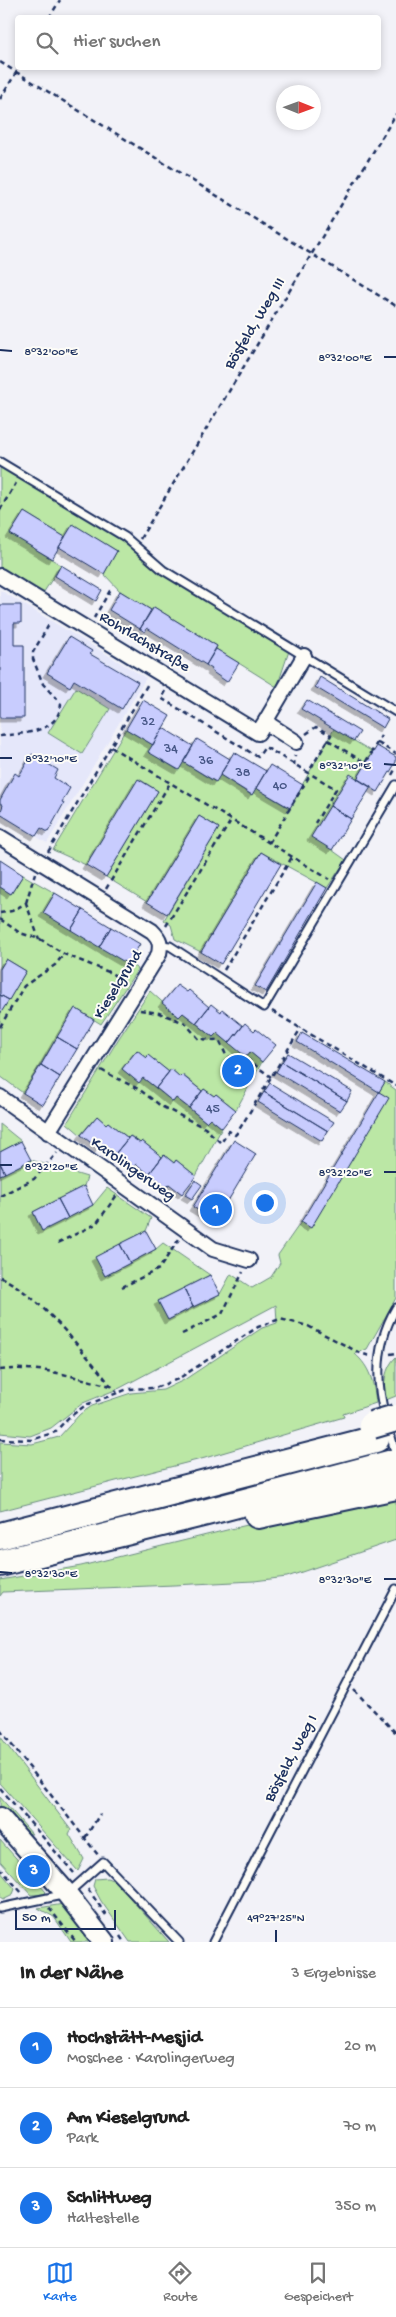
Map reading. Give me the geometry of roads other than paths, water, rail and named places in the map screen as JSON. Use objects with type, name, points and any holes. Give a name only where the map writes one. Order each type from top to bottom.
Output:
[{"type":"highway","points":[[0,1536],[261,1469],[385,1429]]},
{"type":"highway","points":[[0,1563],[207,1512],[232,1521],[392,1471]]},
{"type":"main road","points":[[0,1818],[74,1887],[111,1938]]},
{"type":"street","name":"Rohrlachstraße","points":[[0,576],[258,733],[265,722]]},
{"type":"street","points":[[296,742],[265,722],[304,656]]},
{"type":"street","name":"Kieselgrund","points":[[0,838],[152,931],[160,941],[159,954],[48,1132]]},
{"type":"street","name":"Karolingerweg","points":[[0,1097],[213,1249],[250,1260]]},
{"type":"lane","points":[[0,462],[125,537],[164,570],[396,712]]},
{"type":"lane","points":[[160,941],[264,1007],[396,785]]},
{"type":"lane","points":[[392,1471],[381,1399],[378,1358],[389,1320],[396,1308]]},
{"type":"lane","name":"Bösfeld, Weg I","points":[[212,1942],[396,1589]]},
{"type":"lane","points":[[0,1908],[42,1900],[74,1887],[103,1862],[179,1942]]},
{"type":"place","name":"Am Kieselgrund","points":[[238,1071]]},
{"type":"place","name":"Hochstätt-Mesjid","points":[[216,1210]]},
{"type":"place","name":"Schlittweg","points":[[34,1871]]}]
